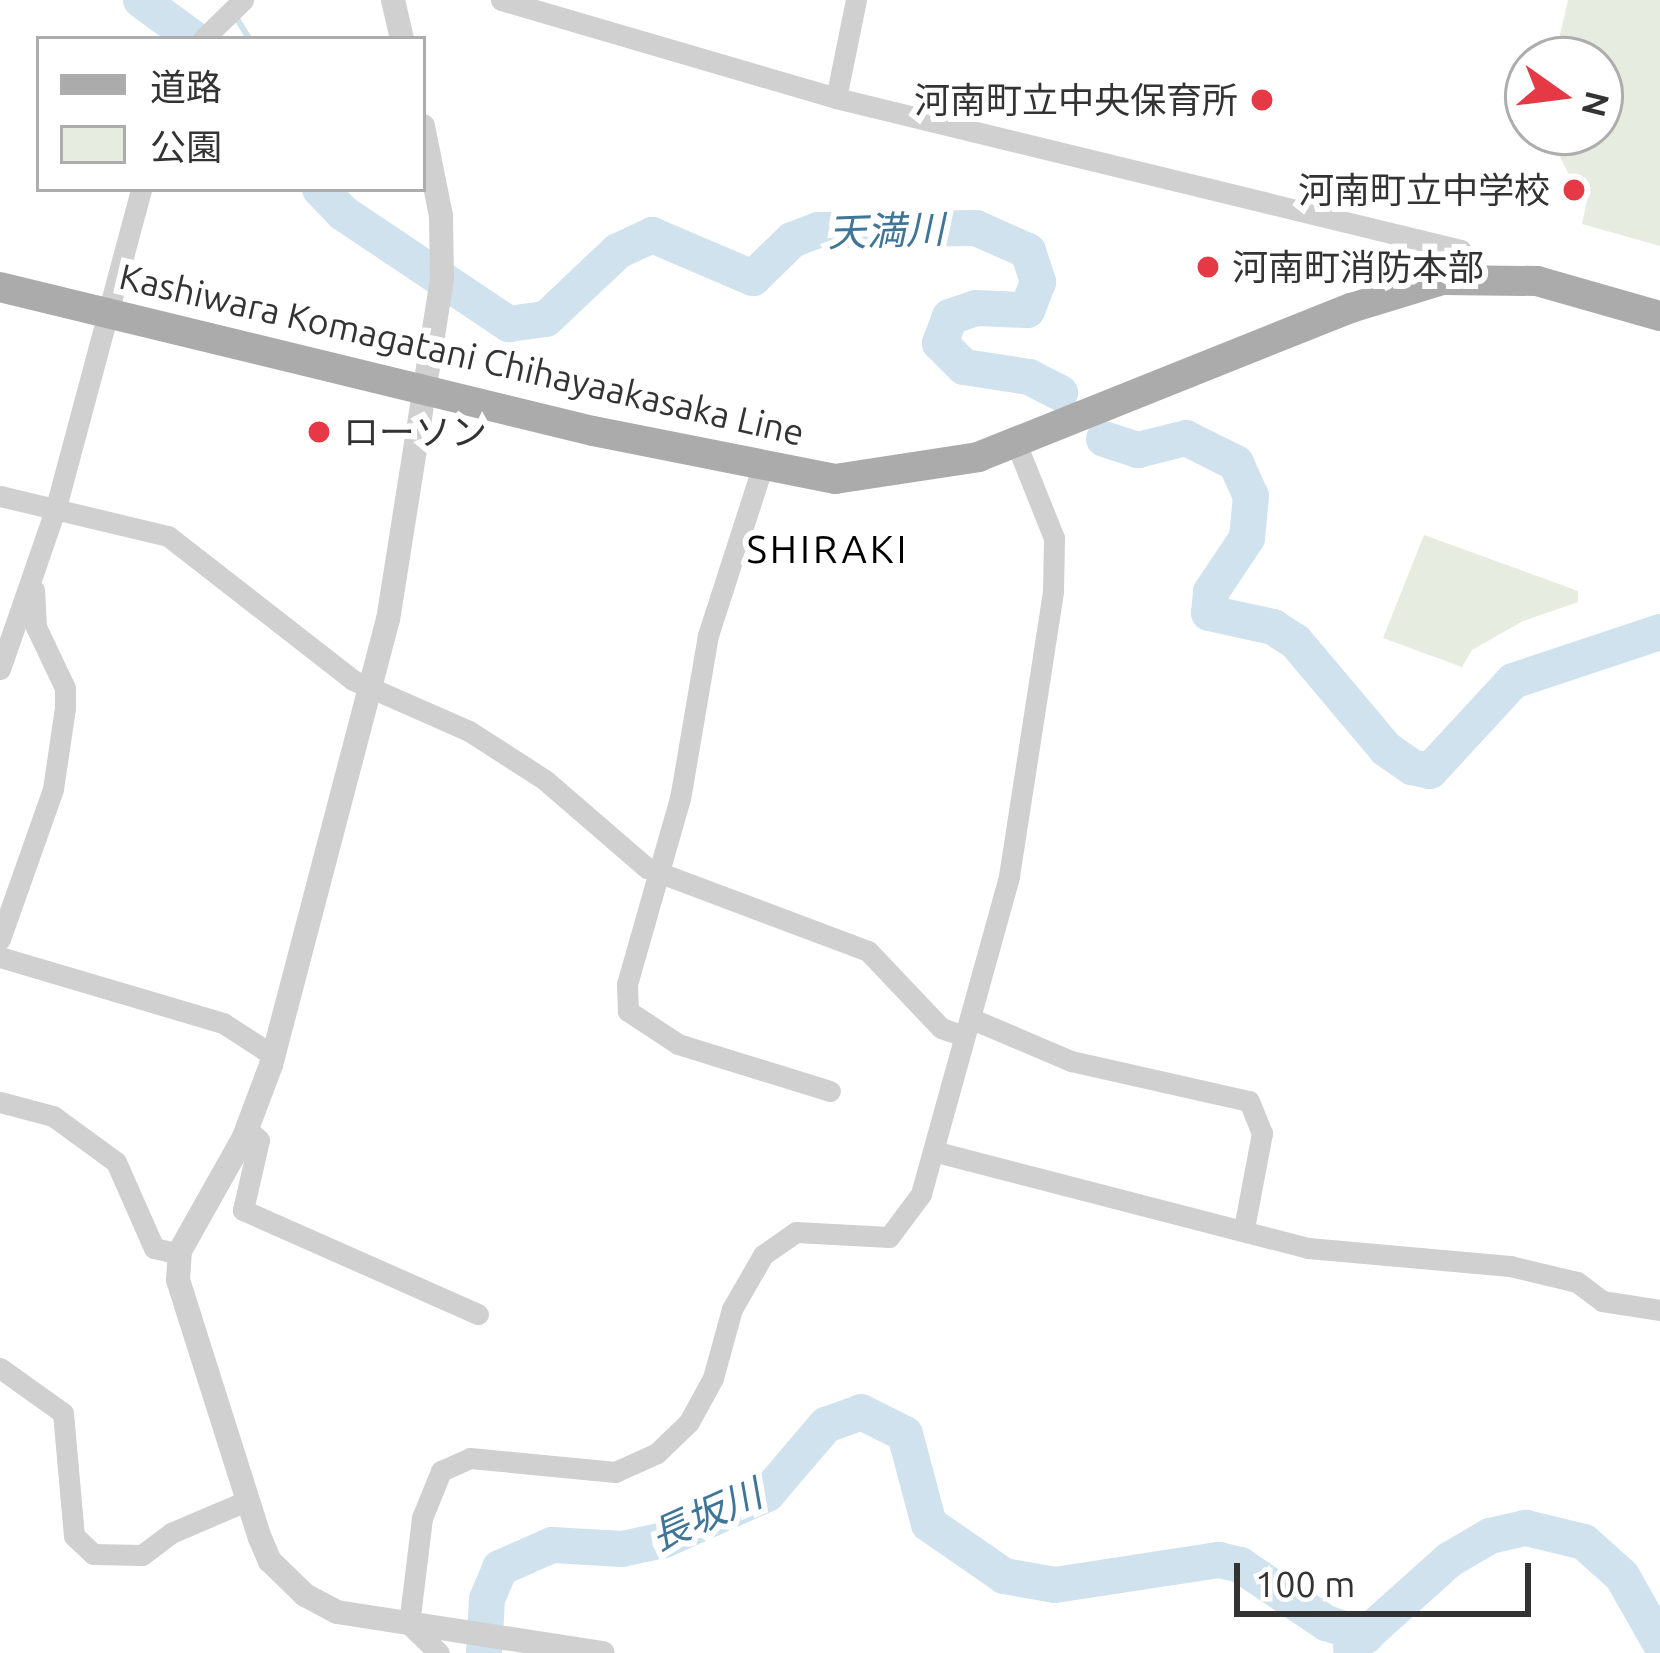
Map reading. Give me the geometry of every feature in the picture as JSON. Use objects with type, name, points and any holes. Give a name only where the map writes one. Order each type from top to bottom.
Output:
[{"type":"main road","name":"Kashiwara Komagatani Chihayaakasaka Line","points":[[0,287],[762,468],[886,476],[1016,443],[1351,308],[1471,276],[1537,281],[1660,316]]},
{"type":"street","points":[[206,36],[243,0]]},
{"type":"street","points":[[393,0],[401,36]]},
{"type":"street","points":[[501,0],[836,98],[1461,250],[1471,276]]},
{"type":"street","points":[[836,98],[856,0]]},
{"type":"street","points":[[426,144],[443,246],[394,587],[274,1056],[248,1130],[179,1255],[182,1305],[270,1561],[305,1595],[337,1612],[602,1653]]},
{"type":"street","points":[[0,670],[56,505],[140,192]]},
{"type":"street","points":[[409,1624],[422,1518],[441,1471],[470,1458],[615,1472],[657,1453],[697,1408],[739,1292],[763,1255],[796,1232],[889,1237],[911,1214],[1009,876],[1056,556],[1016,443]]},
{"type":"street","points":[[762,468],[708,635],[680,798],[657,871],[654,907],[627,984],[628,1011],[678,1043],[830,1091]]},
{"type":"street","points":[[0,496],[56,505],[185,545],[369,689],[469,731],[580,806],[657,871],[868,951],[941,1028],[967,1027],[1071,1061],[1249,1101],[1262,1133],[1244,1228]]},
{"type":"street","points":[[0,939],[53,789],[65,708],[64,688],[36,627],[36,572]]},
{"type":"street","points":[[0,956],[223,1023],[274,1056]]},
{"type":"street","points":[[0,1102],[53,1116],[116,1162],[154,1248],[179,1255]]},
{"type":"street","points":[[248,1130],[259,1140],[243,1210],[478,1314]]},
{"type":"street","points":[[933,1151],[1361,1257],[1443,1256],[1510,1266],[1577,1282],[1603,1301],[1660,1310]]},
{"type":"street","points":[[0,1368],[63,1413],[74,1536],[93,1554],[142,1555],[171,1533],[246,1501]]},
{"type":"street","points":[[409,1624],[440,1653]]},
{"type":"green space","points":[[1568,0],[1660,0],[1660,246],[1582,224],[1589,190],[1575,186],[1559,156],[1624,156],[1624,36],[1560,36]]},
{"type":"green space","points":[[1424,535],[1578,591],[1578,602],[1523,621],[1472,650],[1462,667],[1383,638]]},
{"type":"waterway","name":"天満川","points":[[141,0],[190,36]]},
{"type":"waterway","points":[[236,17],[247,36]]},
{"type":"waterway","name":"天満川","points":[[323,192],[343,213],[509,324],[546,319],[618,251],[652,235],[753,278],[792,240],[818,230],[976,228],[1028,251],[1038,282],[1027,310],[976,308],[950,317],[940,343],[964,367],[1029,377],[1060,393]]},
{"type":"waterway","name":"天満川","points":[[1104,439],[1138,450],[1186,438],[1236,463],[1251,496],[1247,538],[1211,592],[1209,613],[1273,627],[1296,642],[1386,749],[1412,767],[1430,771],[1513,681],[1660,632]]},
{"type":"waterway","name":"長坂川","points":[[484,1653],[487,1599],[500,1568],[552,1545],[622,1549],[664,1540],[767,1494],[826,1425],[861,1412],[905,1434],[929,1524],[1004,1576],[1055,1585],[1219,1560],[1240,1565],[1326,1623],[1366,1636]]},
{"type":"waterway","points":[[1351,1648],[1449,1560],[1490,1536],[1526,1528],[1584,1542],[1622,1576],[1660,1643]]},
{"type":"place","name":"河南町立中央保育所","points":[[1262,100]]},
{"type":"place","name":"河南町立中学校","points":[[1574,190]]},
{"type":"place","name":"河南町消防本部","points":[[1208,267]]},
{"type":"place","name":"ローソン","points":[[319,432]]},
{"type":"district","name":"SHIRAKI","points":[[828,549]]}]
